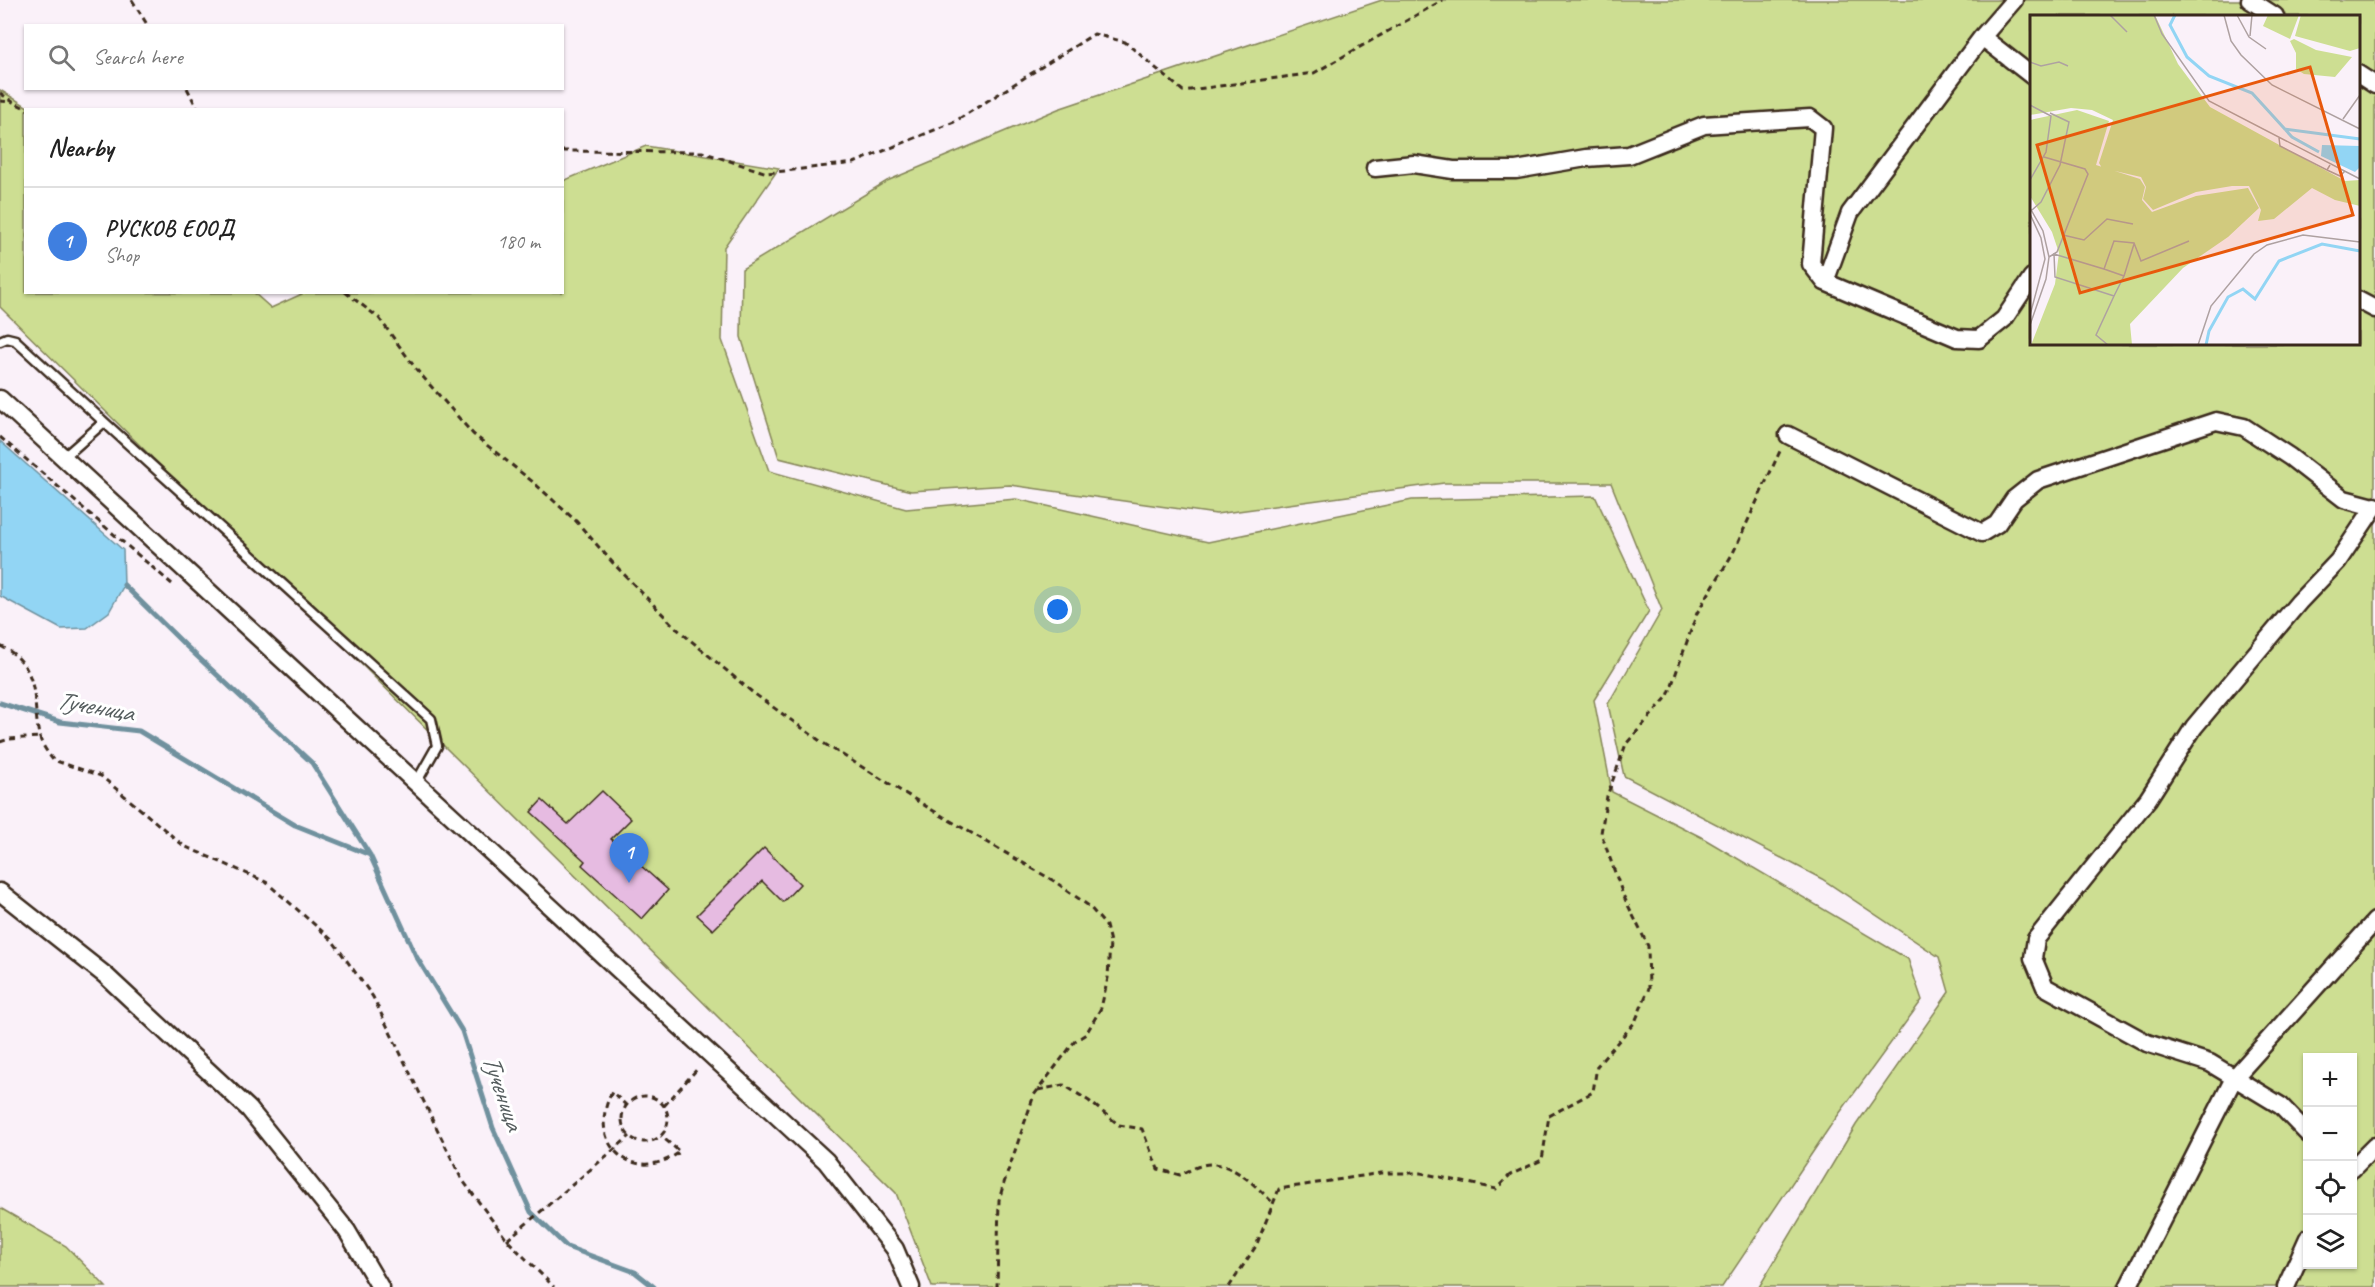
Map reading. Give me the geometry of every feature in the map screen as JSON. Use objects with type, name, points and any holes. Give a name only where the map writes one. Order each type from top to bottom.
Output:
[{"type":"street","points":[[1825,282],[1850,213],[1982,37],[2014,0]]},
{"type":"street","points":[[2250,0],[2273,15]]},
{"type":"street","points":[[1982,37],[2030,75]]},
{"type":"street","points":[[2360,75],[2375,85]]},
{"type":"street","points":[[1375,168],[1414,164],[1453,170],[1516,170],[1586,158],[1629,155],[1704,125],[1810,118],[1823,128],[1811,264],[1825,282],[1957,338],[1979,339],[2004,319],[2030,279]]},
{"type":"street","points":[[2360,301],[2375,309]]},
{"type":"street","points":[[0,399],[826,1161],[895,1249],[911,1287]]},
{"type":"street","points":[[1788,435],[1982,533],[1997,524],[2014,500],[2038,480],[2216,421],[2244,427],[2290,457],[2344,499],[2375,507],[2338,561],[2299,602],[2194,728],[2148,799],[2036,939],[2034,958],[2045,987],[2147,1043],[2210,1063],[2281,1106],[2303,1130]]},
{"type":"street","points":[[0,892],[105,975],[249,1109],[346,1231],[380,1287]]},
{"type":"street","points":[[2128,1287],[2235,1078],[2375,921]]},
{"type":"street","points":[[2357,1164],[2375,1146]]},
{"type":"street","points":[[2286,1287],[2303,1247]]},
{"type":"lane","points":[[0,341],[15,340],[431,719],[437,746],[416,783]]},
{"type":"lane","points":[[63,458],[104,422]]},
{"type":"path","points":[[132,0],[147,24]]},
{"type":"path","points":[[564,151],[702,152],[767,173],[854,163],[954,122],[1094,34],[1125,42],[1183,91],[1314,73],[1443,0]]},
{"type":"path","points":[[188,90],[197,108]]},
{"type":"path","points":[[0,93],[25,108]]},
{"type":"path","points":[[0,101],[13,102]]},
{"type":"path","points":[[348,294],[380,318],[416,369],[473,434],[533,482],[576,521],[676,628],[752,692],[823,743],[1054,881],[1089,906],[1106,926],[1110,942],[1108,978],[1101,1008],[1086,1034],[1075,1041],[1038,1090],[1027,1112],[999,1200],[997,1287]]},
{"type":"path","points":[[1229,1287],[1256,1246],[1279,1190],[1381,1173],[1421,1173],[1496,1189],[1510,1175],[1542,1160],[1549,1116],[1593,1092],[1597,1066],[1635,1022],[1649,988],[1648,946],[1623,895],[1601,832],[1607,796],[1626,744],[1668,696],[1697,613],[1733,553],[1788,435]]},
{"type":"path","points":[[0,437],[172,584]]},
{"type":"path","points":[[0,646],[24,664],[36,697],[40,737],[53,760],[101,776],[184,846],[266,882],[332,940],[373,997],[461,1178],[507,1240],[554,1287]]},
{"type":"path","points":[[0,742],[9,739],[40,737]]},
{"type":"path","points":[[664,1106],[695,1071]]},
{"type":"path","points":[[1038,1090],[1064,1085],[1119,1125],[1142,1129],[1158,1169],[1180,1175],[1204,1165],[1223,1166],[1252,1182],[1273,1203]]},
{"type":"path","points":[[627,1106],[612,1092],[604,1106],[603,1122],[606,1137],[614,1150],[625,1159],[639,1164],[653,1165],[667,1161],[680,1152],[661,1136]]},
{"type":"path","points":[[652,1097],[664,1106],[669,1120],[661,1136],[651,1142],[643,1142],[630,1136],[622,1123],[622,1115],[627,1106],[636,1098],[652,1097]]},
{"type":"path","points":[[507,1240],[630,1136]]},
{"type":"green space","points":[[1382,0],[2375,0],[2375,1287],[1759,1287],[1856,1125],[1949,992],[1939,957],[1822,879],[1624,776],[1608,704],[1662,610],[1611,483],[1444,483],[1216,514],[1010,485],[911,491],[779,458],[741,337],[742,269],[887,181],[1058,109]]},
{"type":"green space","points":[[0,90],[29,108],[24,108],[24,294],[255,294],[271,308],[302,294],[564,294],[564,181],[646,146],[779,168],[724,247],[722,340],[769,471],[906,509],[1016,499],[1208,542],[1412,500],[1595,496],[1649,611],[1594,700],[1612,792],[1701,837],[1908,959],[1922,1000],[1831,1125],[1722,1287],[932,1287],[896,1193],[0,307]]},
{"type":"green space","points":[[0,1208],[66,1246],[106,1287],[0,1287]]},
{"type":"water","points":[[0,441],[123,550],[124,585],[109,612],[87,628],[61,629],[0,596]]},
{"type":"building","points":[[602,791],[631,819],[611,839],[668,890],[642,919],[582,865],[585,861],[531,812],[542,800],[568,824]]},
{"type":"building","points":[[764,848],[800,884],[783,902],[762,881],[713,930],[697,915]]},
{"type":"waterway","name":"Тученица","points":[[124,585],[312,763],[370,855],[416,956],[462,1031],[493,1128],[531,1212],[567,1247],[635,1272],[654,1287]]},
{"type":"waterway","name":"Тученица","points":[[0,703],[60,722],[139,731],[295,825],[370,855]]},
{"type":"place","name":"РУСКОВ ЕООД","points":[[629,883]]}]
